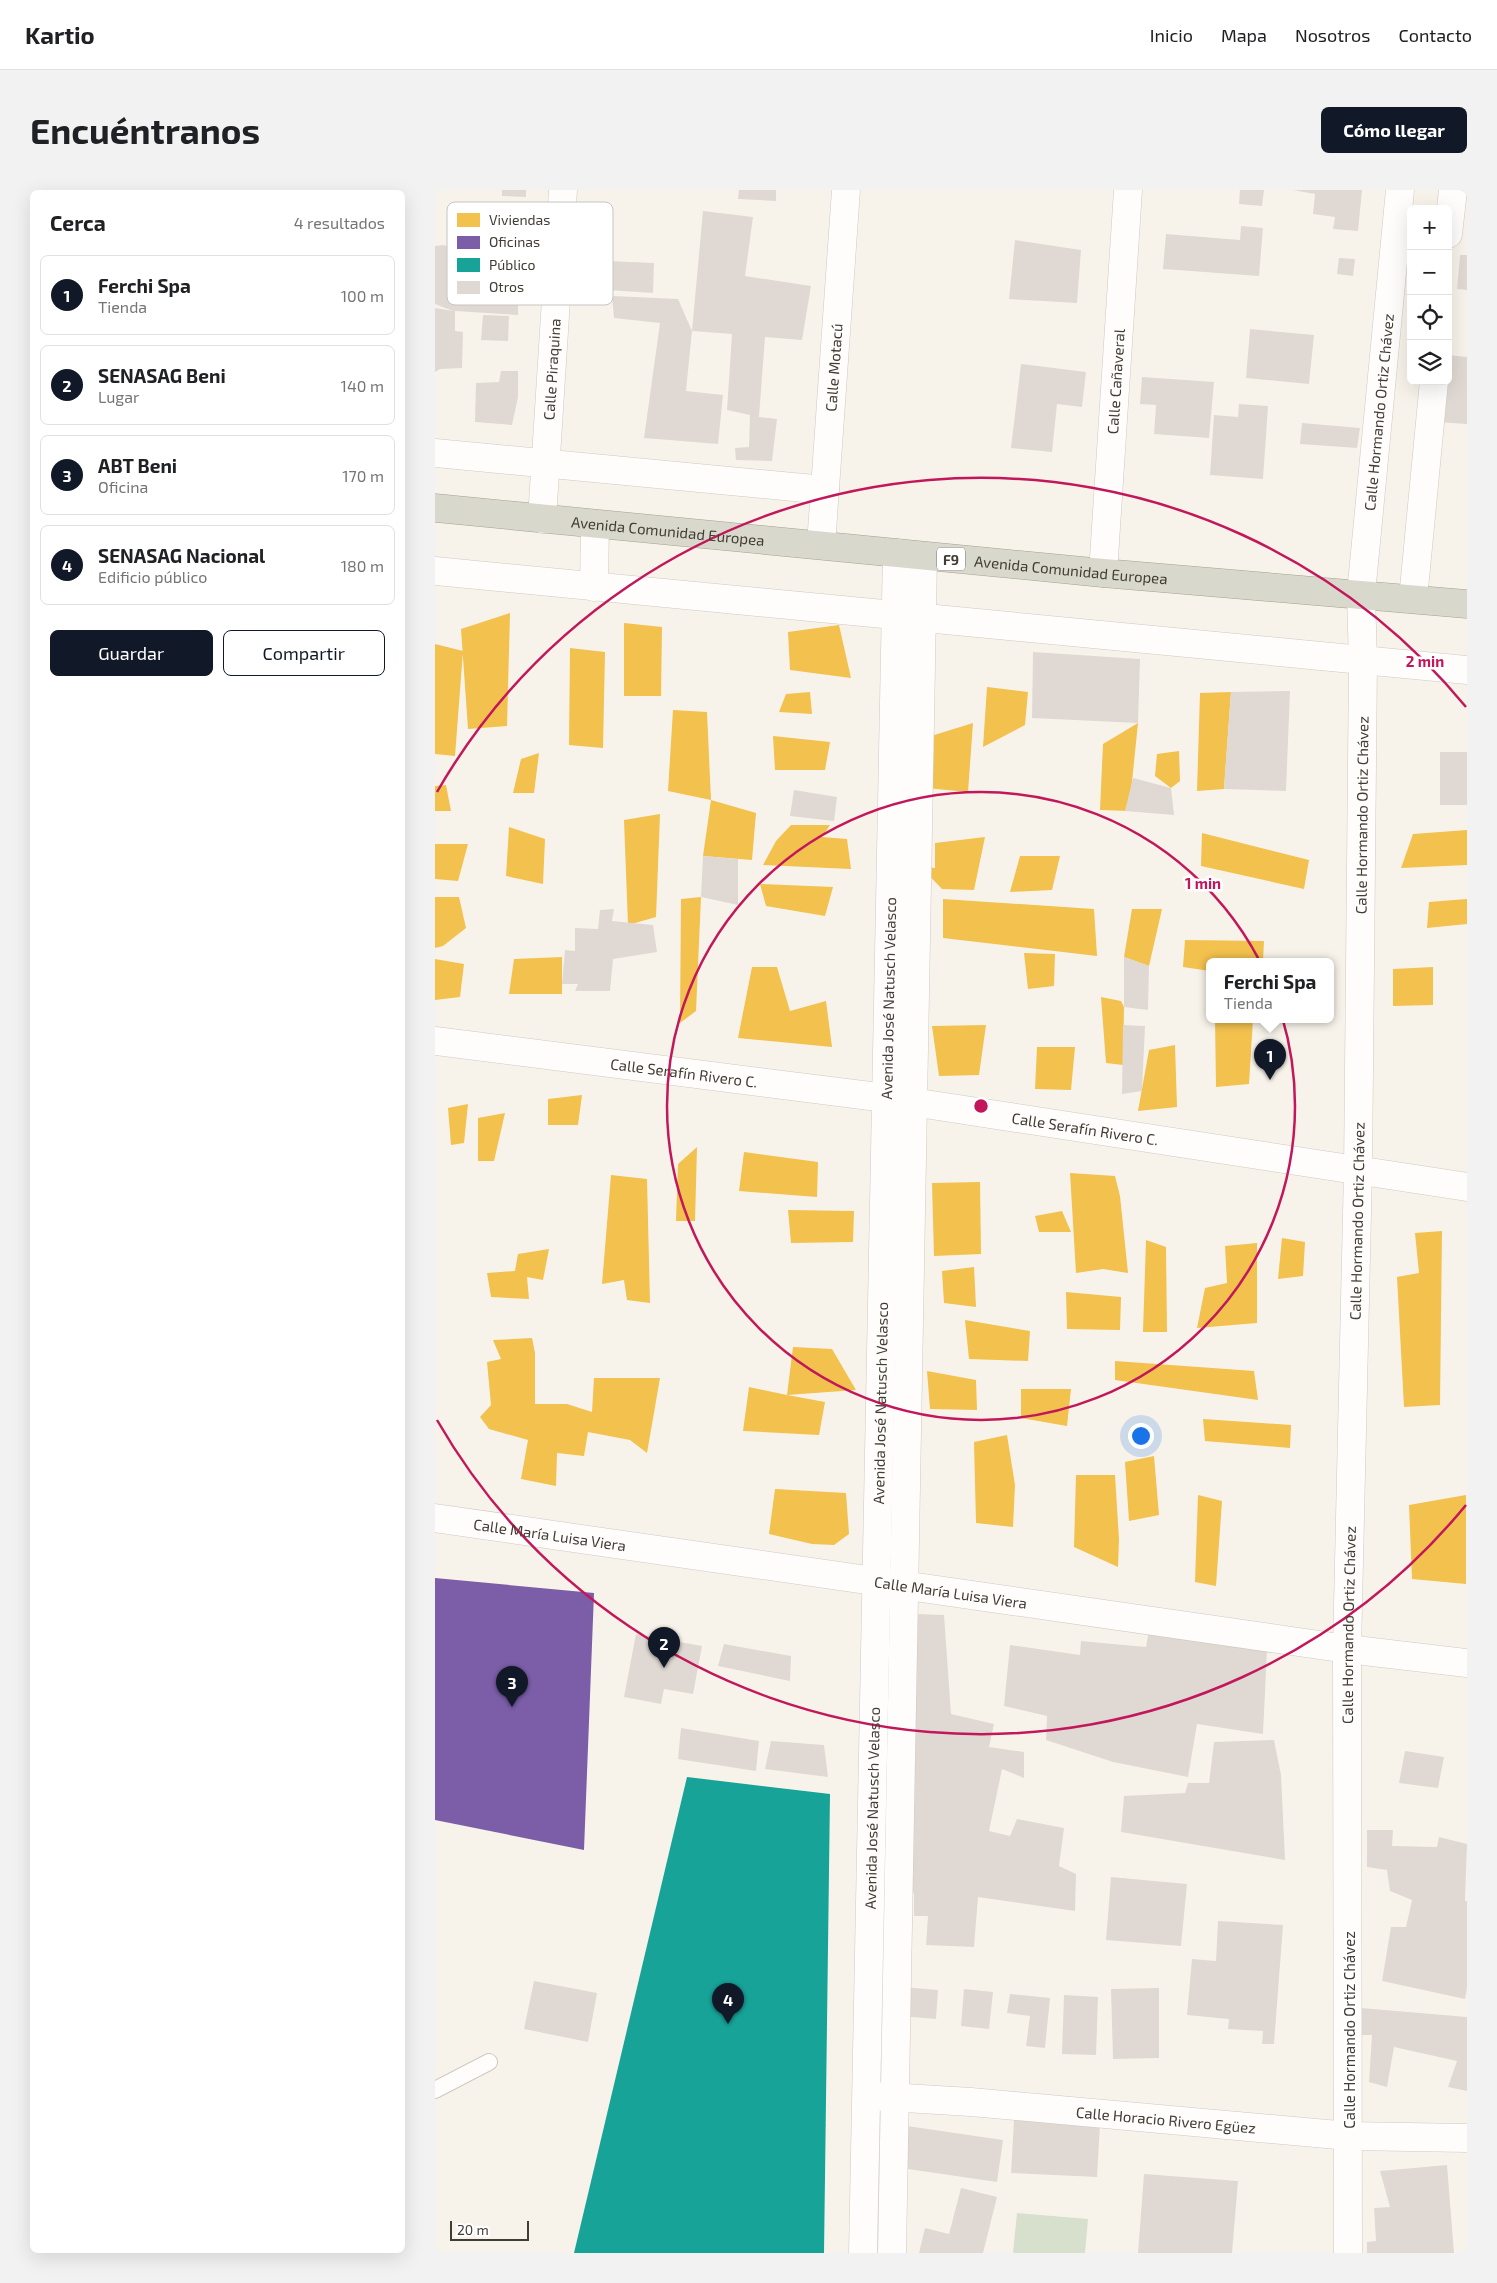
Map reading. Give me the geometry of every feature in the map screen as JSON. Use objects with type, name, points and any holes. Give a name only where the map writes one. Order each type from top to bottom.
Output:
[{"type":"highway","name":"Avenida Comunidad Europea","points":[[435,508],[1103,573],[1467,604]]},
{"type":"street","name":"Calle Motacú","points":[[821,545],[847,190]]},
{"type":"street","name":"Calle Cañaveral","points":[[1103,573],[1128,190]]},
{"type":"street","name":"Calle Hormando Ortiz Chávez","points":[[1348,2253],[1347,1649],[1357,1170],[1363,662],[1361,594],[1400,190]]},
{"type":"street","points":[[1451,205],[1453,190]]},
{"type":"street","name":"Calle Piraquina","points":[[542,519],[555,305]]},
{"type":"street","points":[[1413,599],[1434,385]]},
{"type":"street","points":[[435,453],[825,490]]},
{"type":"street","points":[[594,587],[595,524]]},
{"type":"street","name":"Avenida José Natusch Velasco","points":[[863,2253],[894,617],[910,555]]},
{"type":"street","name":"Avenida José Natusch Velasco","points":[[892,2253],[922,619],[910,555]]},
{"type":"street","points":[[435,571],[1363,662],[1467,670]]},
{"type":"street","name":"Calle Serafín Rivero C.","points":[[435,1041],[886,1098],[1467,1187]]},
{"type":"street","name":"Calle María Luisa Viera","points":[[435,1518],[1347,1649],[1467,1663]]},
{"type":"street","name":"Calle Horacio Rivero Egüez","points":[[865,2095],[971,2102],[1349,2136],[1467,2138]]},
{"type":"lane","points":[[435,2090],[489,2062]]},
{"type":"green space","points":[[1017,2213],[1088,2219],[1085,2253],[1013,2253]]},
{"type":"building: Viviendas","points":[[510,613],[507,726],[468,729],[461,629]]},
{"type":"building: Viviendas","points":[[624,623],[662,627],[661,696],[624,696]]},
{"type":"building: Viviendas","points":[[839,625],[851,678],[790,670],[788,632]]},
{"type":"building: Viviendas","points":[[435,644],[463,651],[455,756],[435,754]]},
{"type":"building: Viviendas","points":[[570,648],[605,652],[603,748],[569,745]]},
{"type":"building: Viviendas","points":[[987,687],[1028,692],[1025,725],[983,747]]},
{"type":"building: Viviendas","points":[[810,692],[812,714],[779,712],[786,694]]},
{"type":"building: Viviendas","points":[[1231,692],[1224,789],[1197,791],[1200,693]]},
{"type":"building: Viviendas","points":[[673,710],[707,712],[711,800],[668,791]]},
{"type":"building: Viviendas","points":[[973,723],[968,792],[926,788],[931,736]]},
{"type":"building: Viviendas","points":[[1138,723],[1129,811],[1100,810],[1103,744]]},
{"type":"building: Viviendas","points":[[773,736],[830,742],[825,770],[775,770]]},
{"type":"building: Viviendas","points":[[1179,751],[1180,781],[1171,788],[1155,776],[1157,754]]},
{"type":"building: Viviendas","points":[[539,753],[534,793],[513,793],[521,759]]},
{"type":"building: Viviendas","points":[[446,785],[451,811],[435,811],[435,786]]},
{"type":"building: Viviendas","points":[[711,800],[756,813],[752,860],[703,856]]},
{"type":"building: Viviendas","points":[[660,814],[656,917],[628,925],[624,820]]},
{"type":"building: Viviendas","points":[[791,825],[830,825],[822,837],[847,839],[851,869],[763,865],[776,841]]},
{"type":"building: Viviendas","points":[[509,827],[545,839],[543,884],[506,876]]},
{"type":"building: Viviendas","points":[[1467,830],[1467,865],[1401,868],[1413,834]]},
{"type":"building: Viviendas","points":[[1202,833],[1309,860],[1304,889],[1201,866]]},
{"type":"building: Viviendas","points":[[985,837],[974,890],[942,889],[920,866],[935,868],[935,843]]},
{"type":"building: Viviendas","points":[[435,844],[468,844],[458,881],[435,879]]},
{"type":"building: Viviendas","points":[[1020,856],[1060,856],[1052,890],[1010,892]]},
{"type":"building: Viviendas","points":[[760,884],[833,887],[825,916],[766,906]]},
{"type":"building: Viviendas","points":[[435,897],[459,897],[466,928],[443,946],[435,948]]},
{"type":"building: Viviendas","points":[[701,897],[696,1011],[680,1023],[681,899]]},
{"type":"building: Viviendas","points":[[943,899],[1094,909],[1097,956],[943,938]]},
{"type":"building: Viviendas","points":[[1467,899],[1467,924],[1427,928],[1429,902]]},
{"type":"building: Viviendas","points":[[1132,909],[1162,909],[1149,966],[1124,957]]},
{"type":"building: Viviendas","points":[[1185,940],[1264,941],[1263,958],[1206,958],[1206,970],[1183,967]]},
{"type":"building: Viviendas","points":[[1024,953],[1055,954],[1054,986],[1028,989]]},
{"type":"building: Viviendas","points":[[562,957],[562,994],[509,994],[514,959]]},
{"type":"building: Viviendas","points":[[435,959],[464,964],[460,997],[435,1000]]},
{"type":"building: Viviendas","points":[[752,967],[777,967],[790,1011],[826,1001],[832,1047],[738,1038]]},
{"type":"building: Viviendas","points":[[1433,967],[1433,1005],[1393,1006],[1393,969]]},
{"type":"building: Viviendas","points":[[1101,997],[1121,1001],[1124,1007],[1123,1065],[1106,1063]]},
{"type":"building: Viviendas","points":[[1215,1023],[1253,1023],[1249,1084],[1216,1087]]},
{"type":"building: Viviendas","points":[[986,1025],[979,1075],[939,1076],[932,1026]]},
{"type":"building: Viviendas","points":[[1175,1045],[1177,1107],[1138,1111],[1149,1050]]},
{"type":"building: Viviendas","points":[[1037,1047],[1075,1047],[1071,1090],[1035,1089]]},
{"type":"building: Viviendas","points":[[582,1095],[578,1125],[548,1125],[548,1099]]},
{"type":"building: Viviendas","points":[[468,1104],[464,1143],[451,1145],[448,1108]]},
{"type":"building: Viviendas","points":[[505,1113],[494,1161],[478,1161],[478,1118]]},
{"type":"building: Viviendas","points":[[697,1147],[695,1221],[676,1221],[678,1164]]},
{"type":"building: Viviendas","points":[[744,1152],[818,1162],[817,1197],[739,1191]]},
{"type":"building: Viviendas","points":[[1070,1173],[1115,1176],[1120,1196],[1128,1273],[1103,1269],[1076,1273]]},
{"type":"building: Viviendas","points":[[611,1175],[647,1179],[650,1303],[627,1300],[624,1280],[602,1284]]},
{"type":"building: Viviendas","points":[[980,1182],[981,1254],[934,1256],[932,1183]]},
{"type":"building: Viviendas","points":[[788,1210],[854,1211],[853,1242],[791,1243]]},
{"type":"building: Viviendas","points":[[1062,1211],[1071,1232],[1039,1232],[1035,1216]]},
{"type":"building: Viviendas","points":[[1442,1231],[1440,1405],[1404,1407],[1397,1277],[1419,1273],[1415,1233]]},
{"type":"building: Viviendas","points":[[1282,1238],[1305,1242],[1303,1276],[1278,1279]]},
{"type":"building: Viviendas","points":[[1146,1240],[1166,1247],[1167,1332],[1143,1332]]},
{"type":"building: Viviendas","points":[[1257,1243],[1257,1323],[1197,1328],[1205,1288],[1227,1283],[1225,1246]]},
{"type":"building: Viviendas","points":[[549,1249],[543,1280],[527,1277],[529,1299],[491,1297],[487,1273],[515,1271],[518,1254]]},
{"type":"building: Viviendas","points":[[974,1267],[976,1307],[944,1303],[942,1271]]},
{"type":"building: Viviendas","points":[[1066,1292],[1121,1297],[1120,1330],[1067,1329]]},
{"type":"building: Viviendas","points":[[965,1320],[1030,1331],[1028,1361],[969,1359]]},
{"type":"building: Viviendas","points":[[532,1338],[535,1353],[535,1404],[567,1404],[592,1412],[594,1378],[660,1378],[647,1453],[630,1440],[588,1432],[584,1456],[557,1453],[556,1486],[521,1479],[528,1440],[489,1429],[480,1417],[491,1405],[487,1362],[501,1359],[493,1340]]},
{"type":"building: Viviendas","points":[[793,1347],[832,1349],[856,1390],[787,1395]]},
{"type":"building: Viviendas","points":[[1115,1361],[1254,1371],[1258,1400],[1115,1380]]},
{"type":"building: Viviendas","points":[[927,1371],[976,1380],[977,1410],[930,1409]]},
{"type":"building: Viviendas","points":[[749,1387],[825,1402],[819,1435],[743,1431]]},
{"type":"building: Viviendas","points":[[1021,1389],[1071,1389],[1067,1426],[1021,1418]]},
{"type":"building: Viviendas","points":[[1203,1419],[1291,1425],[1290,1448],[1205,1441]]},
{"type":"building: Viviendas","points":[[1007,1435],[1015,1485],[1013,1527],[976,1523],[974,1442]]},
{"type":"building: Viviendas","points":[[1154,1456],[1159,1515],[1129,1521],[1125,1462]]},
{"type":"building: Viviendas","points":[[1076,1475],[1115,1475],[1119,1539],[1118,1567],[1074,1547]]},
{"type":"building: Viviendas","points":[[775,1489],[846,1493],[849,1534],[834,1545],[812,1544],[769,1534]]},
{"type":"building: Viviendas","points":[[1198,1495],[1222,1501],[1216,1586],[1195,1582]]},
{"type":"building: Viviendas","points":[[1466,1495],[1466,1584],[1412,1579],[1409,1505]]},
{"type":"building: Oficinas","points":[[435,1578],[594,1593],[584,1850],[435,1820]]},
{"type":"building: Público","points":[[687,1777],[830,1794],[824,2253],[574,2253]]},
{"type":"building: Otros","points":[[502,190],[526,190],[526,197],[502,196]]},
{"type":"building: Otros","points":[[739,190],[776,190],[776,201],[738,199]]},
{"type":"building: Otros","points":[[1240,190],[1264,190],[1262,206],[1239,204]]},
{"type":"building: Otros","points":[[1293,190],[1362,190],[1358,231],[1333,229],[1335,217],[1313,214],[1315,194]]},
{"type":"building: Otros","points":[[703,211],[753,217],[745,276],[811,286],[802,340],[765,337],[759,417],[777,419],[772,461],[736,460],[735,448],[749,447],[750,415],[727,410],[732,334],[692,331]]},
{"type":"building: Otros","points":[[1241,226],[1263,228],[1259,276],[1163,269],[1166,234],[1240,240]]},
{"type":"building: Otros","points":[[1015,240],[1081,250],[1077,303],[1009,299]]},
{"type":"building: Otros","points":[[435,246],[447,246],[447,305],[518,305],[518,315],[455,311],[455,331],[463,332],[462,368],[440,369],[435,372],[435,308],[453,311],[435,304]]},
{"type":"building: Otros","points":[[1460,255],[1467,255],[1467,290],[1457,289]]},
{"type":"building: Otros","points":[[1339,258],[1355,259],[1353,276],[1337,274]]},
{"type":"building: Otros","points":[[613,261],[654,263],[653,293],[613,290]]},
{"type":"building: Otros","points":[[613,296],[678,299],[692,331],[686,391],[723,395],[718,444],[644,438],[660,323],[614,318]]},
{"type":"building: Otros","points":[[483,315],[509,316],[508,341],[481,340]]},
{"type":"building: Otros","points":[[1250,329],[1314,335],[1309,384],[1246,378]]},
{"type":"building: Otros","points":[[1452,355],[1467,357],[1467,424],[1437,422],[1441,385],[1452,385]]},
{"type":"building: Otros","points":[[1021,364],[1086,372],[1082,407],[1057,404],[1052,452],[1011,448]]},
{"type":"building: Otros","points":[[501,371],[518,371],[518,397],[512,425],[475,422],[476,383],[499,382]]},
{"type":"building: Otros","points":[[1142,377],[1214,382],[1209,438],[1154,434],[1156,405],[1140,404]]},
{"type":"building: Otros","points":[[1239,404],[1268,406],[1263,479],[1210,475],[1214,415],[1238,417]]},
{"type":"building: Otros","points":[[1302,423],[1360,428],[1357,448],[1300,444]]},
{"type":"building: Otros","points":[[1033,652],[1140,659],[1138,723],[1032,718]]},
{"type":"building: Otros","points":[[1290,691],[1286,791],[1224,789],[1231,692]]},
{"type":"building: Otros","points":[[1440,752],[1467,752],[1467,805],[1440,805]]},
{"type":"building: Otros","points":[[1133,778],[1171,788],[1174,815],[1125,811]]},
{"type":"building: Otros","points":[[794,790],[837,797],[834,821],[790,816]]},
{"type":"building: Otros","points":[[703,856],[738,859],[738,905],[701,897]]},
{"type":"building: Otros","points":[[614,909],[612,921],[653,925],[657,952],[613,959],[610,991],[575,991],[578,984],[562,984],[565,950],[575,951],[575,928],[598,929],[600,910]]},
{"type":"building: Otros","points":[[1124,957],[1149,966],[1148,1010],[1124,1007]]},
{"type":"building: Otros","points":[[1123,1025],[1145,1026],[1142,1091],[1122,1094]]},
{"type":"building: Otros","points":[[916,1614],[944,1615],[951,1714],[994,1724],[989,1747],[1024,1752],[1024,1778],[1002,1769],[989,1831],[1010,1836],[1017,1819],[1064,1828],[1059,1866],[1076,1874],[1075,1911],[978,1897],[974,1947],[926,1945],[928,1916],[914,1916],[914,1893],[902,1892]]},
{"type":"building: Otros","points":[[1149,1630],[1267,1650],[1263,1734],[1197,1724],[1188,1777],[1113,1762],[1046,1740],[1047,1716],[1004,1706],[1010,1645],[1080,1655],[1081,1641],[1146,1647]]},
{"type":"building: Otros","points":[[636,1634],[702,1646],[693,1694],[664,1689],[661,1704],[624,1697]]},
{"type":"building: Otros","points":[[724,1644],[791,1656],[790,1681],[718,1666]]},
{"type":"building: Otros","points":[[681,1728],[759,1741],[756,1771],[678,1759]]},
{"type":"building: Otros","points":[[1274,1740],[1281,1775],[1285,1860],[1121,1832],[1124,1796],[1185,1793],[1188,1783],[1209,1783],[1214,1742]]},
{"type":"building: Otros","points":[[771,1741],[824,1745],[828,1777],[765,1769]]},
{"type":"building: Otros","points":[[1405,1751],[1444,1757],[1438,1788],[1399,1783]]},
{"type":"building: Otros","points":[[1367,1830],[1393,1830],[1392,1846],[1437,1847],[1439,1837],[1467,1844],[1465,1901],[1467,1901],[1467,1988],[1465,1999],[1382,1981],[1391,1927],[1406,1927],[1412,1900],[1390,1891],[1387,1870],[1367,1867]]},
{"type":"building: Otros","points":[[1111,1877],[1187,1884],[1181,1946],[1106,1940]]},
{"type":"building: Otros","points":[[1218,1921],[1283,1925],[1274,2044],[1262,2044],[1263,2031],[1228,2029],[1229,2019],[1187,2015],[1192,1959],[1216,1961]]},
{"type":"building: Otros","points":[[534,1981],[597,1993],[588,2042],[524,2029]]},
{"type":"building: Otros","points":[[902,1987],[938,1990],[936,2019],[900,2016]]},
{"type":"building: Otros","points":[[1159,1988],[1159,2058],[1113,2059],[1111,1989]]},
{"type":"building: Otros","points":[[964,1989],[993,1992],[989,2029],[961,2026]]},
{"type":"building: Otros","points":[[1010,1994],[1050,1998],[1045,2048],[1026,2046],[1030,2016],[1007,2013]]},
{"type":"building: Otros","points":[[1064,1995],[1098,1997],[1096,2055],[1062,2054]]},
{"type":"building: Otros","points":[[1361,2008],[1467,2017],[1467,2091],[1448,2087],[1457,2061],[1394,2047],[1387,2087],[1369,2082],[1372,2035],[1361,2035]]},
{"type":"building: Otros","points":[[1014,2120],[1100,2124],[1097,2177],[1011,2173]]},
{"type":"building: Otros","points":[[907,2126],[1003,2140],[997,2182],[901,2168]]},
{"type":"building: Otros","points":[[1447,2165],[1454,2253],[1367,2253],[1367,2242],[1376,2241],[1374,2208],[1390,2207],[1380,2171]]},
{"type":"building: Otros","points":[[1144,2174],[1238,2181],[1232,2253],[1138,2253]]},
{"type":"building: Otros","points":[[961,2188],[997,2197],[983,2253],[919,2253],[925,2228],[949,2234]]},
{"type":"place","name":"Ferchi Spa","points":[[1270,1080]]},
{"type":"place","name":"SENASAG Beni","points":[[664,1668]]},
{"type":"place","name":"ABT Beni","points":[[512,1707]]},
{"type":"place","name":"SENASAG Nacional","points":[[728,2024]]}]
